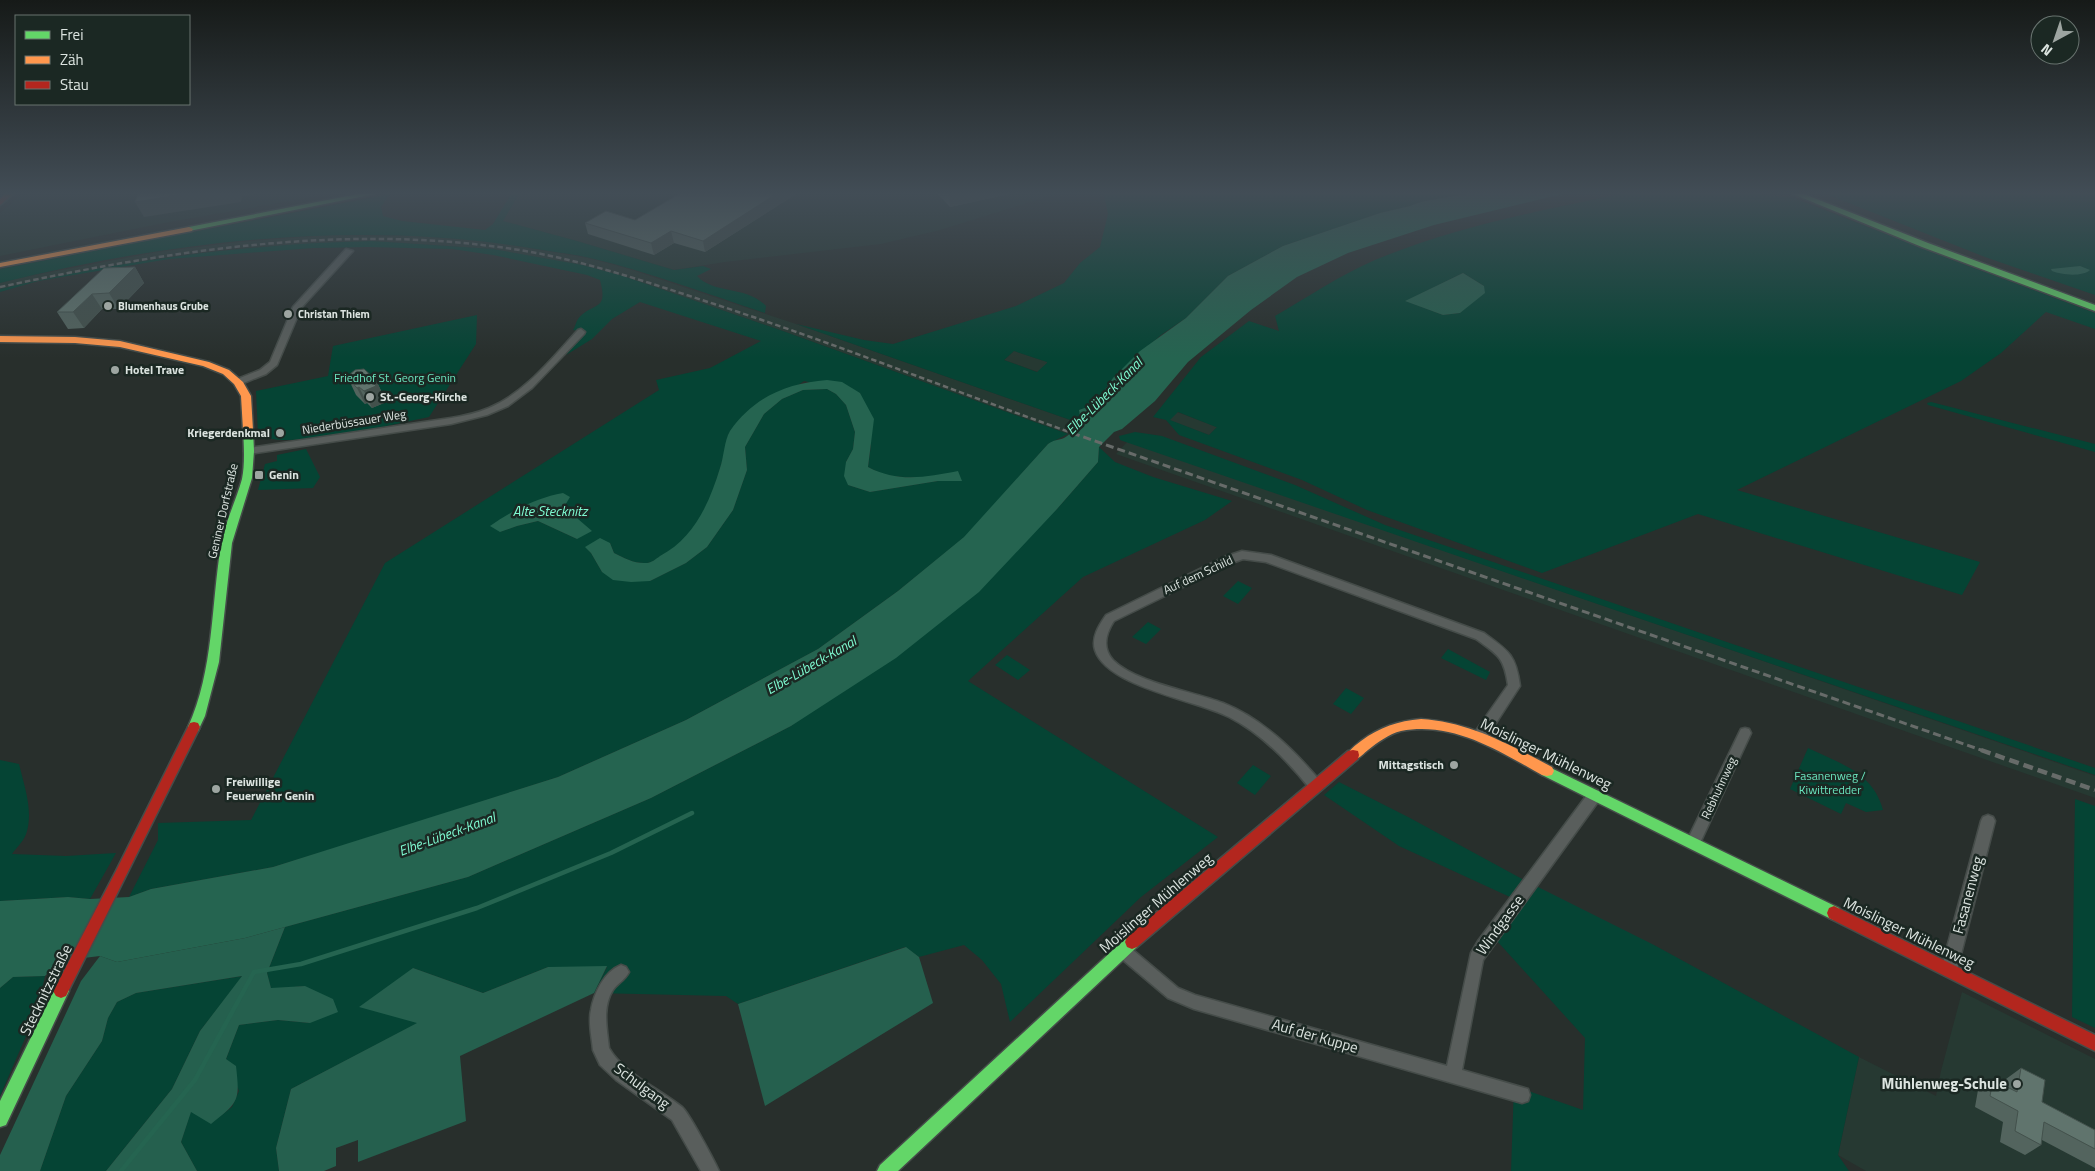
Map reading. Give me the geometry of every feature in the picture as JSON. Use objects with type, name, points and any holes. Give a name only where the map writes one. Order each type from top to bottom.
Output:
[{"type":"main road","points":[[0,265],[86,249]]},
{"type":"main road","points":[[1935,249],[2095,308]]},
{"type":"main road","points":[[1952,249],[2095,301]]},
{"type":"main road","points":[[0,339],[75,340],[120,344],[206,364],[226,372],[238,382]]},
{"type":"main road","name":"Geniner Dorfstraße","points":[[121,875],[199,716],[213,662],[228,543],[247,478],[249,451],[246,399],[238,382]]},
{"type":"main road","name":"Moislinger Mühlenweg","points":[[886,1171],[1122,950],[1368,743],[1381,734],[1401,726],[1421,724],[1448,727],[1480,736],[2095,1043]]},
{"type":"main road","name":"Stecknitzstraße","points":[[0,1119],[66,980],[121,875]]},
{"type":"street","points":[[238,382],[263,372],[274,363],[297,307],[349,251]]},
{"type":"street","name":"Niederbüssauer Weg","points":[[249,451],[426,424],[493,410],[510,401],[551,365],[581,332]]},
{"type":"street","name":"Auf dem Schild","points":[[1316,786],[1303,769],[1278,744],[1248,721],[1220,707],[1129,676],[1108,663],[1099,646],[1101,630],[1110,618],[1228,560],[1242,555],[1267,558],[1480,636],[1501,651],[1511,665],[1514,686],[1480,736]]},
{"type":"street","name":"Rebhuhnweg","points":[[1693,843],[1745,733]]},
{"type":"street","name":"Windgasse","points":[[1453,1075],[1476,958],[1595,795]]},
{"type":"street","name":"Fasanenweg","points":[[1949,970],[1988,821]]},
{"type":"street","name":"Auf der Kuppe","points":[[1122,950],[1173,993],[1194,1002],[1522,1094]]},
{"type":"street","name":"Schulgang","points":[[621,972],[607,986],[598,1011],[601,1050],[606,1059],[622,1074],[678,1114],[710,1171]]},
{"type":"shaded area","points":[[0,249],[37,249],[0,256]]},
{"type":"shaded area","points":[[184,249],[231,249],[152,259],[0,289],[0,283],[19,278]]},
{"type":"shaded area","points":[[488,249],[533,249],[588,258],[626,268],[796,324],[1079,423],[1068,434],[783,331],[623,276]]},
{"type":"shaded area","points":[[603,249],[841,249],[725,262],[674,270]]},
{"type":"shaded area","points":[[1463,273],[1484,286],[1485,293],[1460,313],[1443,315],[1405,301]]},
{"type":"shaded area","points":[[1014,351],[1048,362],[1038,372],[1004,360]]},
{"type":"shaded area","points":[[1177,412],[1217,427],[1209,435],[1169,420]]},
{"type":"shaded area","points":[[1128,441],[2095,776],[2095,798],[1116,454]]},
{"type":"shaded area","points":[[285,927],[267,973],[271,988],[305,986],[333,999],[338,1012],[310,1023],[278,1020],[239,1025],[226,1059],[236,1066],[238,1087],[235,1100],[227,1111],[211,1124],[191,1112],[181,1142],[197,1171],[106,1171],[172,1089],[200,1031],[242,976],[136,993],[117,1002],[108,1018],[102,1041],[66,1096],[40,1171],[0,1171],[0,1155],[81,981],[100,956],[117,962],[245,938]]},
{"type":"shaded area","points":[[906,947],[919,957],[933,1003],[765,1106],[738,1004]]},
{"type":"shaded area","points":[[607,966],[594,993],[460,1056],[466,1121],[358,1162],[358,1140],[336,1148],[336,1166],[324,1171],[279,1171],[276,1148],[291,1089],[417,1023],[359,1007],[413,968],[483,993],[548,967]]},
{"type":"shaded area","name":"Mühlenweg-Schule","points":[[1962,992],[2095,1059],[2095,1171],[1866,1171],[1838,1155],[1859,1057],[1936,1096]]},
{"type":"green space","points":[[106,249],[175,249],[65,268],[0,283],[0,269]]},
{"type":"green space","points":[[305,249],[169,259],[38,281],[0,292],[0,289],[46,279],[92,270],[185,255],[231,250]]},
{"type":"green space","points":[[437,249],[493,249],[582,265],[623,276],[783,331],[1068,434],[1048,444],[967,535],[898,591],[818,649],[686,720],[558,777],[381,834],[273,867],[151,889],[129,897],[158,840],[158,823],[251,820],[385,563],[659,390],[656,380],[710,368],[761,341],[640,302],[612,319],[592,339],[566,355],[585,332],[573,330],[578,319],[601,302],[602,290],[600,280],[587,275],[493,255]],"holes":[[[804,381],[860,393],[871,445],[868,467],[883,474],[896,476],[935,477],[962,481],[938,481],[870,492],[848,485],[846,462],[853,449],[855,432],[846,405],[836,394],[827,389],[803,390],[782,399],[764,414],[745,447],[747,470],[733,510],[707,547],[686,563],[650,581],[602,572],[586,547],[610,543],[614,553],[634,562],[647,563],[656,560],[678,544],[690,532],[700,517],[721,467],[729,433]],[[564,507],[577,539],[538,521],[500,532]]]},
{"type":"green space","points":[[533,249],[603,249],[674,270],[703,266],[711,269],[697,276],[704,282],[758,299],[766,306],[765,313],[612,264],[570,254]]},
{"type":"green space","points":[[1098,249],[1278,249],[1228,276],[1186,318],[1161,335],[1113,378],[1090,406],[1079,410],[1081,417],[1079,423],[796,324],[864,340],[893,344],[1016,306],[1064,283],[1080,263]],"holes":[[[1014,351],[1047,363],[1037,372],[1004,360]]]},
{"type":"green space","points":[[1403,249],[1923,249],[2095,313],[2095,329],[2046,312],[2001,353],[1961,381],[1737,490],[1980,562],[1962,595],[1698,514],[1542,573],[1367,510],[1302,480],[1179,435],[1166,420],[1153,417],[1201,357],[1249,321],[1279,331],[1275,316],[1337,279]],"holes":[[[1463,273],[1484,286],[1460,313],[1443,315],[1406,301]],[[1178,412],[1216,427],[1209,435],[1170,420]]]},
{"type":"green space","points":[[1964,249],[2095,249],[2095,295]]},
{"type":"green space","name":"Friedhof St. Georg Genin","points":[[477,315],[476,344],[429,417],[341,435],[315,438],[272,439],[258,435],[256,391],[328,376],[333,346]]},
{"type":"green space","points":[[1931,402],[2095,444],[2095,452],[1928,405],[1927,403]]},
{"type":"green space","points":[[1135,432],[1162,436],[1295,485],[1385,525],[2095,768],[2095,775],[1120,440],[1119,436]]},
{"type":"green space","points":[[1099,447],[1115,462],[1153,477],[1232,501],[1205,520],[1083,577],[968,681],[1218,837],[1141,897],[1010,1022],[1001,984],[982,960],[964,945],[919,957],[905,947],[738,1004],[726,996],[594,993],[607,967],[548,967],[483,993],[413,968],[418,1023],[291,1089],[276,1148],[279,1171],[197,1171],[181,1142],[191,1111],[211,1123],[232,1107],[239,1091],[226,1059],[239,1025],[278,1020],[310,1023],[305,986],[271,989],[267,973],[285,927],[468,877],[651,798],[791,726],[1057,509],[1098,462]]},
{"type":"green space","points":[[306,449],[320,477],[313,488],[258,490],[265,464],[277,461],[277,455]]},
{"type":"green space","points":[[1238,581],[1252,588],[1238,604],[1223,596]]},
{"type":"green space","points":[[1148,622],[1161,629],[1146,644],[1132,637]]},
{"type":"green space","points":[[1448,649],[1490,672],[1486,680],[1441,658]]},
{"type":"green space","points":[[1007,655],[1030,670],[1018,680],[995,665]]},
{"type":"green space","points":[[1346,688],[1364,698],[1351,714],[1333,704]]},
{"type":"green space","name":"Fasanenweg / Kiwittredder","points":[[1808,748],[1843,764],[1863,778],[1878,797],[1883,810],[1866,812],[1846,803],[1841,814],[1790,789]]},
{"type":"green space","points":[[0,760],[19,764],[28,806],[29,823],[26,834],[12,854],[66,856],[116,853],[90,899],[68,897],[0,901]]},
{"type":"green space","points":[[1253,765],[1271,776],[1255,795],[1237,783]]},
{"type":"green space","points":[[1339,782],[1524,880],[1654,945],[1859,1057],[1838,1155],[1849,1171],[1511,1171],[1514,1086],[1583,1110],[1585,1038],[1497,941],[1522,905],[1510,897],[1399,846],[1324,795]]},
{"type":"green space","points":[[2075,799],[2095,806],[2095,1028],[2072,1017]]},
{"type":"green space","points":[[45,976],[37,1011],[0,1096],[0,988],[13,977]]},
{"type":"green space","points":[[243,976],[200,1031],[172,1089],[106,1171],[40,1171],[66,1096],[102,1041],[108,1018],[117,1002],[136,993]]},
{"type":"water","name":"Elbe-Lübeck-Kanal","points":[[1278,249],[1361,249],[1297,277],[1251,310],[1188,362],[1155,401],[1122,429],[1114,432],[1099,447],[1098,462],[979,592],[896,658],[791,726],[651,798],[468,877],[245,938],[117,962],[100,956],[59,961],[45,976],[13,977],[0,988],[0,901],[68,897],[90,899],[129,897],[151,889],[273,867],[558,777],[686,720],[818,649],[898,591],[964,537],[1048,444],[1071,433],[1078,422],[1079,410],[1090,406],[1113,378],[1140,351],[1186,318],[1228,276]]},
{"type":"water","points":[[2080,266],[2090,270],[2082,274],[2072,275],[2052,271],[2051,269]]},
{"type":"water","name":"Alte Stecknitz","points":[[827,380],[842,382],[860,393],[874,419],[868,467],[879,472],[901,477],[924,477],[958,471],[962,481],[938,481],[870,492],[848,485],[844,476],[846,462],[853,449],[855,432],[846,405],[836,394],[827,389],[803,390],[782,399],[764,414],[745,447],[747,470],[733,510],[707,547],[686,563],[650,581],[631,582],[613,580],[602,572],[591,553],[585,547],[600,538],[610,543],[614,553],[638,563],[652,562],[672,549],[699,519],[711,494],[720,468],[728,435],[739,419],[761,401],[785,388]]},
{"type":"water","name":"Alte Stecknitz","points":[[563,493],[570,497],[564,507],[592,531],[577,539],[538,521],[500,532],[490,526],[525,505]]},
{"type":"building","points":[[135,267],[109,293],[92,294],[73,312],[57,312],[104,268]]},
{"type":"building","points":[[364,369],[376,380],[372,382],[376,386],[364,391],[359,387],[357,388],[348,378],[355,370]]},
{"type":"building","points":[[2021,1068],[2045,1080],[2042,1102],[2095,1130],[2095,1149],[2044,1122],[2041,1145],[2015,1131],[2018,1111],[1990,1096],[1993,1080],[2017,1092]]},
{"type":"waterway","points":[[121,1171],[195,1080],[254,972],[301,964],[477,908],[611,853],[692,813]]},
{"type":"railway","points":[[0,287],[131,262],[220,249]]},
{"type":"railway","points":[[506,249],[576,262],[620,274],[754,317],[1075,434]]},
{"type":"railway","points":[[1072,433],[1984,751]]},
{"type":"railway","points":[[1981,750],[2095,790]]},
{"type":"traffic: fast","points":[[1935,249],[2095,308]]},
{"type":"traffic: fast","points":[[194,727],[199,716],[213,662],[227,543],[247,478],[248,430]]},
{"type":"traffic: fast","points":[[1547,771],[1834,913]]},
{"type":"traffic: fast","points":[[886,1171],[1132,942]]},
{"type":"traffic: fast","points":[[0,1119],[61,991]]},
{"type":"traffic: slow","points":[[0,265],[86,249]]},
{"type":"traffic: slow","points":[[0,339],[75,340],[120,344],[206,364],[226,372],[238,382],[246,396],[248,430]]},
{"type":"traffic: slow","points":[[1353,755],[1376,738],[1395,728],[1421,724],[1441,725],[1478,736],[1547,771]]},
{"type":"traffic: jam","points":[[61,991],[194,727]]},
{"type":"traffic: jam","points":[[1132,942],[1353,755]]},
{"type":"traffic: jam","points":[[1834,913],[2095,1043]]},
{"type":"place","name":"Blumenhaus Grube","points":[[108,306]]},
{"type":"place","name":"Christan Thiem","points":[[288,314]]},
{"type":"place","name":"Hotel Trave","points":[[115,370]]},
{"type":"place","name":"St.-Georg-Kirche","points":[[370,397]]},
{"type":"place","name":"Kriegerdenkmal","points":[[280,433]]},
{"type":"place","name":"Genin","points":[[259,475]]},
{"type":"place","name":"Mittagstisch","points":[[1454,765]]},
{"type":"place","name":"Freiwillige Feuerwehr Genin","points":[[216,789]]},
{"type":"place","name":"Mühlenweg-Schule","points":[[2017,1084]]}]
